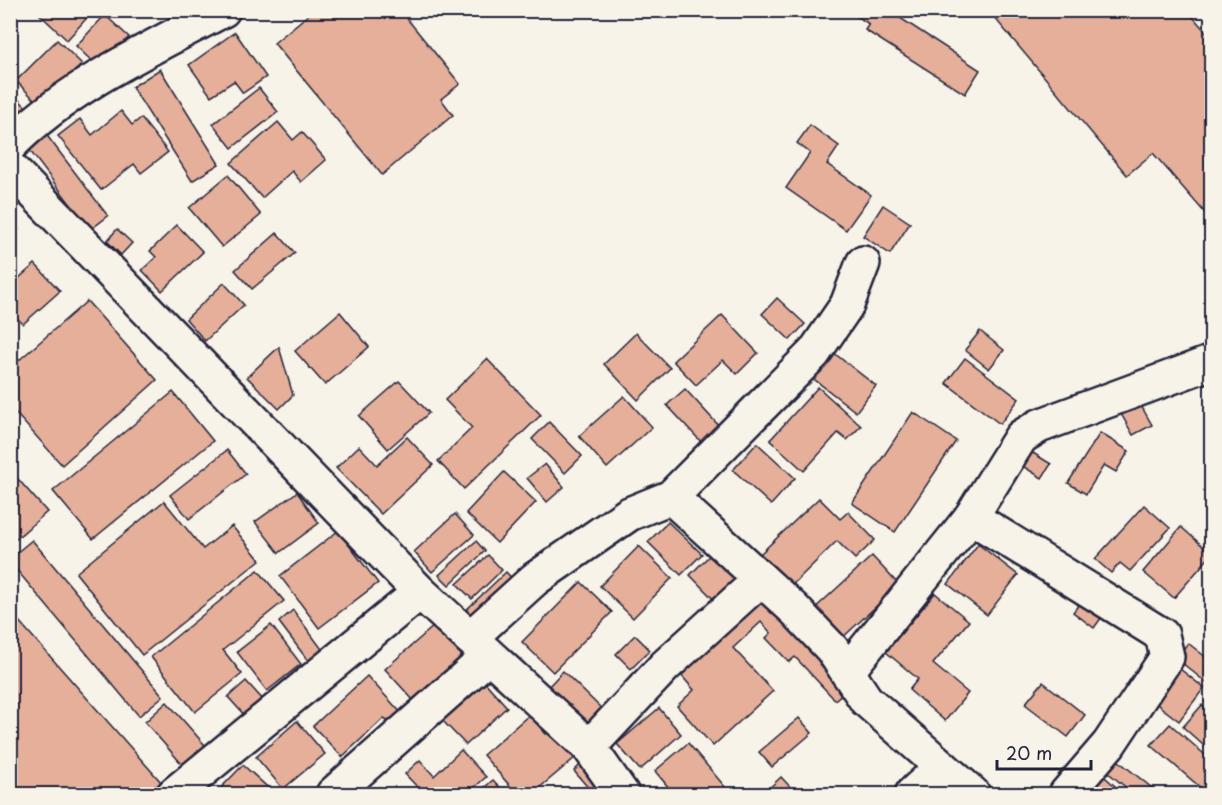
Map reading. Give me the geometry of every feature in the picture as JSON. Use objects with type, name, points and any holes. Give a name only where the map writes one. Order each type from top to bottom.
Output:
[{"type":"street","points":[[10,145],[33,123],[85,84],[223,10]]},
{"type":"street","points":[[10,168],[420,592],[589,747],[622,795]]},
{"type":"street","points":[[333,795],[480,647],[535,579],[629,514],[671,497],[814,353],[847,305],[863,263]]},
{"type":"street","points":[[847,672],[971,517],[1021,437],[1039,426],[1212,362]]},
{"type":"street","points":[[671,497],[794,609],[832,650],[866,700],[973,795]]},
{"type":"street","points":[[971,517],[1162,635],[1167,657],[1109,744],[1066,795]]},
{"type":"street","points":[[589,747],[665,666],[761,579]]},
{"type":"street","points":[[174,795],[420,592]]},
{"type":"street","points":[[912,795],[942,767]]},
{"type":"building","points":[[35,10],[94,10],[67,40]]},
{"type":"building","points":[[314,10],[400,10],[460,84],[441,99],[453,115],[382,175],[274,43]]},
{"type":"building","points":[[851,10],[888,10],[980,70],[965,94],[865,30],[869,24],[850,12]]},
{"type":"building","points":[[988,10],[1187,10],[1212,39],[1212,221],[1153,153],[1127,175]]},
{"type":"building","points":[[105,15],[129,37],[99,68],[76,46]]},
{"type":"building","points":[[235,32],[266,77],[243,93],[234,81],[211,96],[189,65]]},
{"type":"building","points":[[57,40],[82,64],[41,106],[16,81]]},
{"type":"building","points":[[160,69],[219,164],[192,181],[132,87]]},
{"type":"building","points":[[259,88],[278,112],[232,148],[213,124]]},
{"type":"building","points":[[11,92],[32,113],[10,136]]},
{"type":"building","points":[[121,111],[132,125],[141,118],[168,152],[141,173],[134,164],[101,190],[58,136],[80,119],[92,135]]},
{"type":"building","points":[[278,122],[293,140],[302,132],[326,160],[301,182],[292,171],[262,198],[231,163]]},
{"type":"building","points":[[810,125],[839,146],[827,164],[871,195],[846,230],[786,188],[810,153],[797,143]]},
{"type":"building","points":[[42,129],[108,216],[90,230],[24,143]]},
{"type":"building","points":[[228,175],[261,215],[222,247],[189,208]]},
{"type":"building","points":[[883,205],[910,223],[890,254],[863,236]]},
{"type":"building","points":[[10,220],[19,230],[10,238]]},
{"type":"building","points":[[177,225],[203,252],[162,291],[142,270],[156,257],[150,251]]},
{"type":"building","points":[[117,229],[132,243],[121,255],[107,241]]},
{"type":"building","points":[[277,233],[295,253],[252,289],[235,270]]},
{"type":"building","points":[[35,264],[60,291],[23,324],[10,311],[10,286]]},
{"type":"building","points":[[224,283],[244,305],[205,341],[186,319]]},
{"type":"building","points":[[777,298],[805,324],[790,340],[762,314]]},
{"type":"building","points":[[87,301],[157,380],[62,465],[10,407],[10,368]]},
{"type":"building","points":[[340,312],[369,347],[325,385],[295,351]]},
{"type":"building","points":[[722,315],[758,353],[737,374],[723,360],[696,385],[673,361]]},
{"type":"building","points":[[980,331],[1004,350],[989,369],[965,350]]},
{"type":"building","points":[[636,333],[670,368],[638,400],[604,364]]},
{"type":"building","points":[[279,347],[293,395],[279,409],[247,377]]},
{"type":"building","points":[[830,350],[876,386],[856,412],[810,376]]},
{"type":"building","points":[[965,358],[1019,399],[1000,424],[946,383]]},
{"type":"building","points":[[487,359],[541,415],[464,489],[438,461],[472,428],[445,400]]},
{"type":"building","points":[[399,381],[429,413],[388,449],[359,416]]},
{"type":"building","points":[[818,387],[861,426],[847,440],[838,433],[804,471],[770,440]]},
{"type":"building","points":[[685,389],[721,428],[703,444],[667,405]]},
{"type":"building","points":[[173,392],[213,441],[93,539],[53,491]]},
{"type":"building","points":[[624,396],[652,427],[607,468],[579,436]]},
{"type":"building","points":[[1139,402],[1152,425],[1133,435],[1120,412]]},
{"type":"building","points":[[913,412],[956,441],[895,532],[852,503]]},
{"type":"building","points":[[549,422],[582,456],[565,473],[532,439]]},
{"type":"building","points":[[1100,433],[1129,451],[1116,472],[1104,465],[1086,494],[1068,483]]},
{"type":"building","points":[[407,437],[433,465],[381,514],[336,468],[359,446],[377,465]]},
{"type":"building","points":[[757,443],[795,478],[771,505],[733,470]]},
{"type":"building","points":[[227,450],[246,474],[189,519],[170,495]]},
{"type":"building","points":[[1028,450],[1051,464],[1042,478],[1019,464]]},
{"type":"building","points":[[545,464],[564,487],[547,502],[527,478]]},
{"type":"building","points":[[10,470],[47,512],[10,544]]},
{"type":"building","points":[[504,472],[536,502],[497,543],[466,513]]},
{"type":"building","points":[[297,492],[319,523],[279,553],[255,522]]},
{"type":"building","points":[[819,498],[840,519],[848,512],[875,540],[855,559],[837,541],[790,587],[760,554]]},
{"type":"building","points":[[164,501],[203,549],[232,526],[260,560],[142,655],[76,573]]},
{"type":"building","points":[[1144,505],[1170,528],[1130,571],[1120,563],[1111,573],[1095,559]]},
{"type":"building","points":[[455,514],[474,535],[432,572],[414,552]]},
{"type":"building","points":[[668,522],[702,554],[681,575],[648,542]]},
{"type":"building","points":[[1181,527],[1212,554],[1174,598],[1143,572]]},
{"type":"building","points":[[338,531],[378,583],[319,628],[280,576]]},
{"type":"building","points":[[32,540],[163,696],[139,716],[10,562],[10,558]]},
{"type":"building","points":[[476,541],[485,551],[449,585],[439,575]]},
{"type":"building","points":[[978,544],[1018,575],[987,615],[948,584]]},
{"type":"building","points":[[639,546],[672,578],[633,618],[600,586]]},
{"type":"building","points":[[713,552],[743,584],[720,606],[690,575]]},
{"type":"building","points":[[488,555],[502,570],[472,599],[457,584]]},
{"type":"building","points":[[872,556],[899,585],[839,641],[812,611]]},
{"type":"building","points":[[258,570],[284,601],[223,650],[242,674],[195,712],[151,657]]},
{"type":"building","points":[[506,572],[518,585],[477,624],[465,611]]},
{"type":"building","points":[[581,582],[612,612],[553,672],[522,642]]},
{"type":"building","points":[[935,593],[969,621],[933,664],[968,693],[945,721],[909,690],[918,679],[886,652]]},
{"type":"building","points":[[765,597],[848,688],[835,700],[795,657],[789,662],[766,638],[771,633],[761,622],[733,648],[773,691],[713,746],[677,706],[694,690],[681,675]]},
{"type":"building","points":[[1083,599],[1104,614],[1094,628],[1073,612]]},
{"type":"building","points":[[293,610],[327,656],[312,666],[279,622]]},
{"type":"building","points":[[10,611],[161,782],[147,794],[10,794]]},
{"type":"building","points":[[271,625],[301,664],[267,691],[237,652]]},
{"type":"building","points":[[435,625],[463,657],[414,701],[385,669]]},
{"type":"building","points":[[635,635],[650,650],[631,669],[616,654]]},
{"type":"building","points":[[1188,643],[1212,662],[1212,681],[1209,685],[1176,658]]},
{"type":"building","points":[[1175,665],[1204,688],[1179,721],[1149,698]]},
{"type":"building","points":[[563,671],[606,713],[590,729],[548,687]]},
{"type":"building","points":[[367,676],[405,717],[394,728],[384,718],[342,757],[313,726]]},
{"type":"building","points":[[483,680],[507,707],[466,745],[441,719]]},
{"type":"building","points":[[246,681],[264,701],[246,717],[228,697]]},
{"type":"building","points":[[1043,682],[1085,715],[1068,737],[1025,704]]},
{"type":"building","points":[[1212,695],[1212,708],[1205,702]]},
{"type":"building","points":[[167,702],[211,752],[188,771],[145,722]]},
{"type":"building","points":[[1202,705],[1212,714],[1212,753],[1183,727]]},
{"type":"building","points":[[659,708],[681,734],[640,770],[617,744]]},
{"type":"building","points":[[529,715],[546,734],[552,730],[576,757],[532,794],[517,794],[483,755]]},
{"type":"building","points":[[799,718],[812,733],[772,767],[759,752]]},
{"type":"building","points":[[297,721],[325,754],[283,789],[256,757]]},
{"type":"building","points":[[1170,724],[1212,761],[1212,794],[1208,794],[1151,745]]},
{"type":"building","points":[[688,743],[731,794],[674,794],[655,771]]},
{"type":"building","points":[[461,750],[486,777],[467,794],[424,794],[405,774],[420,760],[434,776]]},
{"type":"building","points":[[1110,754],[1157,792],[1155,794],[1134,794],[1100,766]]},
{"type":"building","points":[[584,761],[601,781],[590,790],[574,771]]},
{"type":"building","points":[[243,765],[275,794],[217,794]]},
{"type":"building","points":[[1097,770],[1124,794],[1092,794],[1083,786]]},
{"type":"building","points":[[781,777],[797,794],[763,794]]},
{"type":"building","points":[[493,780],[506,794],[477,794]]},
{"type":"building","points":[[600,786],[608,794],[591,794]]},
{"type":"building","points":[[379,787],[386,794],[371,794]]}]
